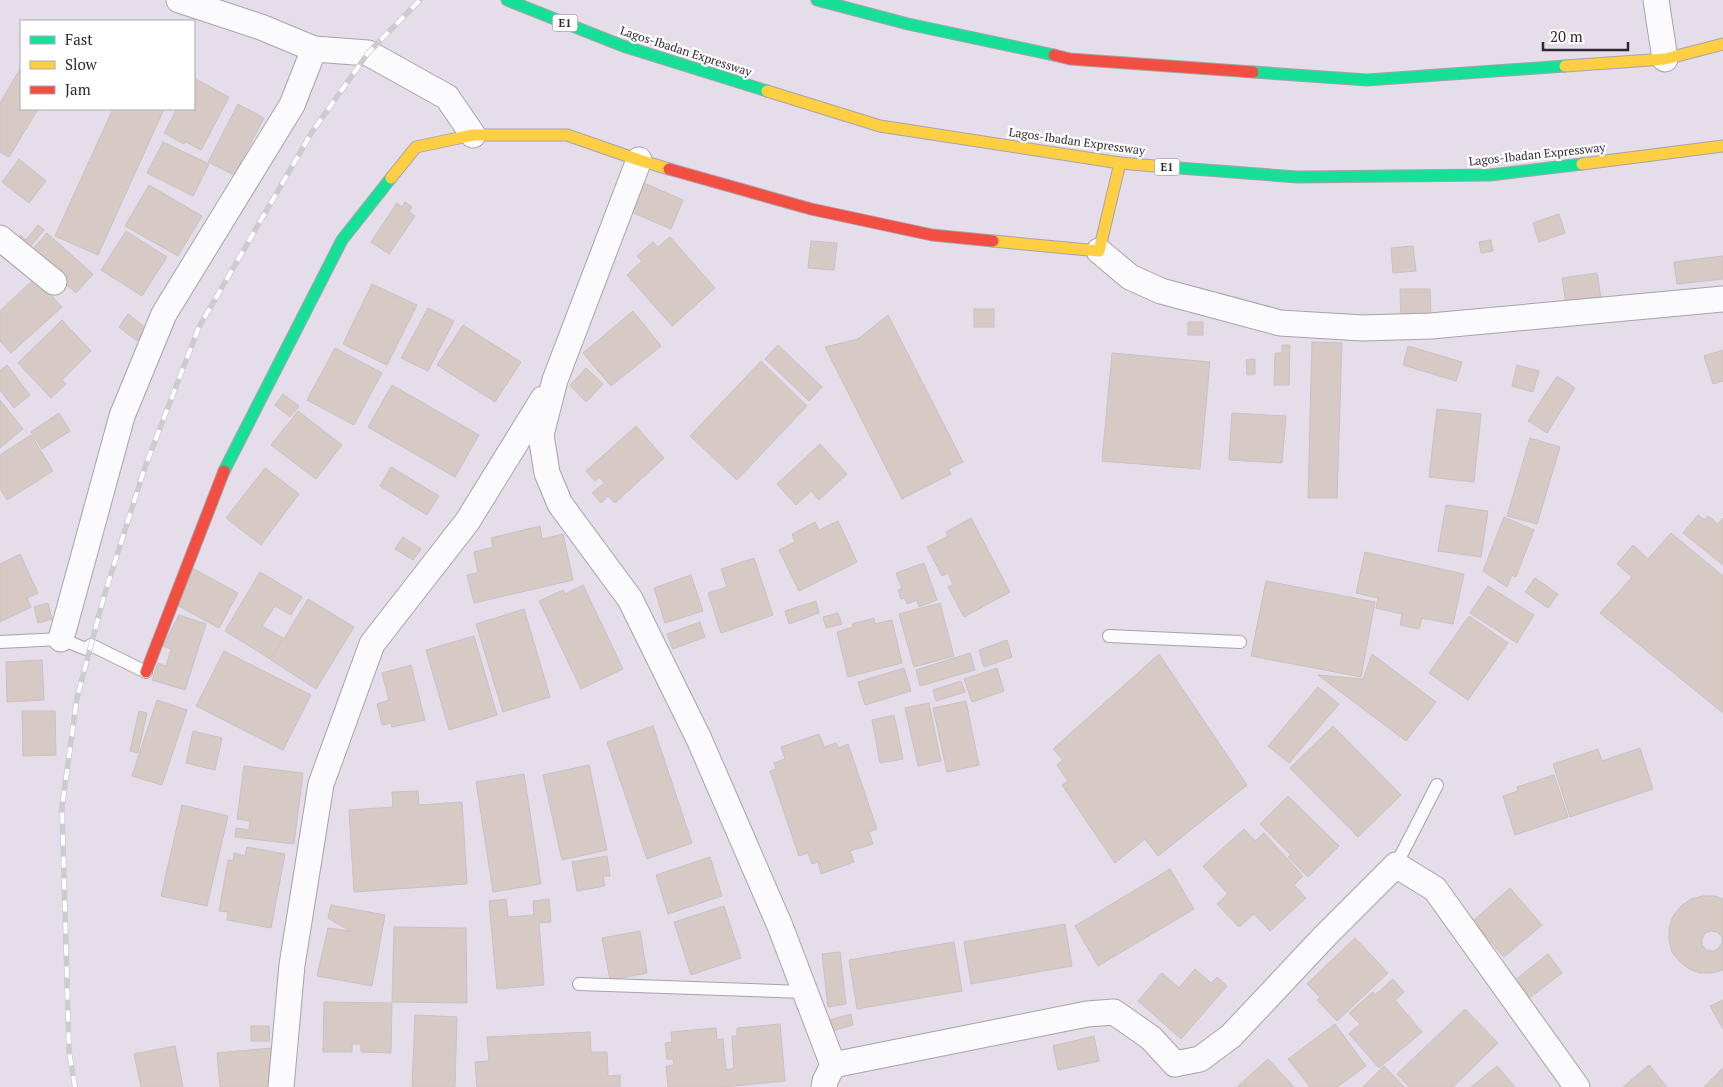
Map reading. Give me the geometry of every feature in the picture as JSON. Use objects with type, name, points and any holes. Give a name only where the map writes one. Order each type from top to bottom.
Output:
[{"type":"main road","name":"Lagos-Ibadan Expressway","points":[[507,0],[623,46],[880,126],[1120,163],[1297,177],[1490,175],[1722,147]]},
{"type":"main road","points":[[817,0],[908,24],[1070,59],[1357,80],[1664,60],[1723,44]]},
{"type":"main road","points":[[146,672],[226,467],[342,240],[416,147],[473,135],[567,135],[639,160],[811,209],[932,235],[1099,251],[1120,163]]},
{"type":"street","points":[[179,0],[261,27],[314,49],[368,53],[447,97],[473,135]]},
{"type":"street","points":[[1656,0],[1664,60]]},
{"type":"street","points":[[61,639],[122,416],[164,314],[292,105],[314,49]]},
{"type":"street","points":[[639,160],[555,380],[541,435],[546,473],[560,504],[630,599],[699,739],[780,926],[804,992],[828,1076],[1087,1014],[1114,1012],[1151,1038],[1175,1064],[1200,1059],[1231,1036],[1396,864],[1435,889],[1577,1087]]},
{"type":"street","points":[[0,238],[54,282]]},
{"type":"street","points":[[1099,251],[1130,277],[1161,291],[1280,323],[1363,328],[1430,326],[1723,299]]},
{"type":"street","points":[[282,1087],[292,965],[321,784],[372,644],[467,522],[555,380]]},
{"type":"lane","points":[[1109,636],[1240,642]]},
{"type":"lane","points":[[0,642],[61,639],[86,649],[91,645],[146,672]]},
{"type":"lane","points":[[1396,864],[1437,785]]},
{"type":"lane","points":[[579,984],[804,992]]},
{"type":"building","points":[[20,69],[20,110],[37,110],[9,157],[0,152],[0,103]]},
{"type":"building","points":[[195,79],[229,97],[201,150],[186,142],[184,144],[164,133],[176,110],[195,110]]},
{"type":"building","points":[[238,104],[264,118],[234,175],[208,162]]},
{"type":"building","points":[[113,110],[164,110],[98,255],[55,236]]},
{"type":"building","points":[[163,142],[209,164],[193,196],[147,173]]},
{"type":"building","points":[[19,159],[46,181],[29,203],[2,182]]},
{"type":"building","points":[[644,183],[683,200],[671,229],[631,212]]},
{"type":"building","points":[[149,185],[202,216],[178,256],[125,226]]},
{"type":"building","points":[[405,202],[412,207],[409,212],[415,216],[389,254],[371,242],[397,203],[402,207]]},
{"type":"building","points":[[1559,214],[1565,233],[1539,242],[1533,223]]},
{"type":"building","points":[[38,225],[44,230],[29,248],[17,239],[20,235],[26,240]]},
{"type":"building","points":[[126,231],[167,257],[142,296],[101,270]]},
{"type":"building","points":[[47,233],[93,274],[76,293],[30,252]]},
{"type":"building","points":[[670,237],[715,288],[672,326],[627,275],[642,261],[637,256],[653,242],[658,247]]},
{"type":"building","points":[[1491,240],[1493,251],[1481,253],[1479,242]]},
{"type":"building","points":[[811,241],[837,243],[834,270],[808,268]]},
{"type":"building","points":[[1413,246],[1416,271],[1393,273],[1391,248]]},
{"type":"building","points":[[1723,256],[1723,279],[1677,284],[1674,262]]},
{"type":"building","points":[[1597,273],[1601,298],[1566,304],[1562,278]]},
{"type":"building","points":[[35,278],[62,307],[11,353],[0,341],[0,311]]},
{"type":"building","points":[[372,284],[417,305],[387,365],[343,344]]},
{"type":"building","points":[[1400,289],[1430,289],[1431,315],[1401,316]]},
{"type":"building","points":[[428,308],[454,321],[428,371],[401,358]]},
{"type":"building","points":[[974,309],[994,309],[994,327],[974,327]]},
{"type":"building","points":[[633,311],[661,346],[611,386],[583,353]]},
{"type":"building","points":[[128,314],[146,328],[137,341],[119,327]]},
{"type":"building","points":[[888,315],[963,462],[948,469],[951,474],[902,499],[825,347],[858,339]]},
{"type":"building","points":[[62,320],[91,351],[62,380],[66,384],[51,398],[18,363]]},
{"type":"building","points":[[1188,322],[1203,322],[1203,335],[1188,335]]},
{"type":"building","points":[[463,325],[521,362],[495,402],[437,365]]},
{"type":"building","points":[[1312,342],[1342,343],[1337,498],[1308,498]]},
{"type":"building","points":[[778,345],[822,387],[809,401],[765,359]]},
{"type":"building","points":[[1282,345],[1290,345],[1289,385],[1274,385],[1275,353],[1282,353]]},
{"type":"building","points":[[1408,346],[1462,362],[1456,381],[1403,365]]},
{"type":"building","points":[[335,348],[382,373],[354,425],[307,400]]},
{"type":"building","points":[[1723,350],[1723,381],[1713,384],[1704,356]]},
{"type":"building","points":[[1112,353],[1210,362],[1200,469],[1102,461]]},
{"type":"building","points":[[1255,359],[1255,374],[1247,375],[1246,360]]},
{"type":"building","points":[[761,361],[807,406],[737,480],[690,436]]},
{"type":"building","points":[[7,365],[30,395],[14,408],[0,390],[0,371]]},
{"type":"building","points":[[1517,365],[1539,371],[1533,392],[1512,386]]},
{"type":"building","points":[[586,368],[603,384],[586,402],[570,385]]},
{"type":"building","points":[[1557,376],[1575,388],[1547,433],[1528,421]]},
{"type":"building","points":[[392,385],[479,435],[455,477],[368,427]]},
{"type":"building","points":[[283,394],[299,406],[290,417],[275,405]]},
{"type":"building","points":[[0,400],[23,429],[0,448]]},
{"type":"building","points":[[1437,409],[1481,414],[1474,482],[1429,477]]},
{"type":"building","points":[[298,411],[342,445],[316,479],[271,445]]},
{"type":"building","points":[[59,413],[70,431],[42,449],[31,432]]},
{"type":"building","points":[[1232,413],[1286,416],[1282,463],[1229,460]]},
{"type":"building","points":[[636,426],[664,458],[615,503],[608,496],[601,503],[592,493],[603,484],[608,487],[599,477],[595,481],[586,471]]},
{"type":"building","points":[[31,435],[53,471],[7,500],[0,489],[0,455]]},
{"type":"building","points":[[1530,438],[1560,447],[1537,524],[1507,516]]},
{"type":"building","points":[[820,444],[847,474],[819,500],[811,491],[796,505],[777,484]]},
{"type":"building","points":[[391,467],[439,496],[427,515],[380,486]]},
{"type":"building","points":[[265,468],[299,494],[261,545],[226,518]]},
{"type":"building","points":[[1446,505],[1488,511],[1481,557],[1438,551]]},
{"type":"building","points":[[1698,515],[1705,520],[1708,516],[1718,524],[1723,518],[1723,565],[1683,533]]},
{"type":"building","points":[[1504,517],[1534,530],[1516,577],[1512,575],[1507,587],[1483,571]]},
{"type":"building","points":[[971,518],[1010,592],[964,617],[948,587],[953,585],[948,573],[942,576],[927,547],[948,536],[946,532]]},
{"type":"building","points":[[838,521],[857,562],[799,591],[779,550],[795,542],[792,534],[815,522],[819,530]]},
{"type":"building","points":[[540,526],[542,539],[563,534],[573,580],[474,603],[467,575],[478,573],[474,552],[493,547],[491,538]]},
{"type":"building","points":[[1671,533],[1723,576],[1723,713],[1600,613],[1632,577],[1617,564],[1633,545],[1648,559]]},
{"type":"building","points":[[403,537],[421,549],[413,560],[395,549]]},
{"type":"building","points":[[1365,552],[1464,574],[1453,624],[1422,618],[1419,629],[1400,625],[1402,614],[1376,608],[1378,598],[1356,593]]},
{"type":"building","points":[[20,554],[38,593],[27,598],[31,607],[0,622],[0,564]]},
{"type":"building","points":[[754,558],[773,615],[721,633],[708,593],[727,587],[721,569]]},
{"type":"building","points":[[924,563],[937,600],[919,607],[917,600],[907,604],[905,598],[901,599],[898,590],[902,588],[896,573]]},
{"type":"building","points":[[192,568],[238,593],[219,628],[173,603]]},
{"type":"building","points":[[260,572],[302,597],[291,615],[275,606],[262,626],[283,638],[270,659],[225,631]]},
{"type":"building","points":[[691,575],[703,611],[665,623],[654,588]]},
{"type":"building","points":[[1535,578],[1558,594],[1548,608],[1525,592]]},
{"type":"building","points":[[1266,581],[1375,602],[1361,677],[1251,656]]},
{"type":"building","points":[[583,585],[623,669],[581,689],[539,601],[563,590],[565,594]]},
{"type":"building","points":[[1488,586],[1534,615],[1517,643],[1470,613]]},
{"type":"building","points":[[308,599],[354,627],[316,689],[271,660]]},
{"type":"building","points":[[816,601],[819,613],[789,624],[785,611]]},
{"type":"building","points":[[48,603],[52,619],[38,623],[34,607]]},
{"type":"building","points":[[940,603],[954,656],[914,667],[899,614]]},
{"type":"building","points":[[524,609],[550,697],[503,712],[476,624]]},
{"type":"building","points":[[838,613],[842,624],[826,628],[823,617]]},
{"type":"building","points":[[179,615],[206,624],[185,690],[152,680],[158,663],[166,666],[171,649],[163,646]]},
{"type":"building","points":[[1469,616],[1508,643],[1468,700],[1429,673]]},
{"type":"building","points":[[874,618],[875,624],[892,620],[902,663],[848,677],[837,632],[853,627],[852,624]]},
{"type":"building","points":[[700,622],[705,637],[673,649],[667,634]]},
{"type":"building","points":[[474,636],[497,715],[449,730],[426,650]]},
{"type":"building","points":[[1007,640],[1012,657],[984,667],[979,650]]},
{"type":"building","points":[[224,651],[311,695],[283,750],[196,706]]},
{"type":"building","points":[[970,653],[975,670],[920,686],[916,670]]},
{"type":"building","points":[[1159,654],[1247,785],[1158,856],[1145,839],[1115,863],[1062,785],[1068,781],[1057,765],[1063,760],[1053,749]]},
{"type":"building","points":[[1372,654],[1436,702],[1406,741],[1318,675],[1363,679]]},
{"type":"building","points":[[42,660],[44,700],[7,702],[6,662]]},
{"type":"building","points":[[411,665],[425,720],[392,727],[391,723],[382,725],[377,704],[389,700],[382,673]]},
{"type":"building","points":[[904,668],[911,691],[865,705],[858,682]]},
{"type":"building","points":[[997,668],[1004,691],[972,702],[964,679]]},
{"type":"building","points":[[961,681],[965,692],[936,701],[933,690]]},
{"type":"building","points":[[1318,687],[1339,704],[1289,763],[1268,746]]},
{"type":"building","points":[[157,700],[187,710],[162,785],[132,776]]},
{"type":"building","points":[[966,701],[979,765],[947,772],[933,708]]},
{"type":"building","points":[[929,703],[941,761],[918,766],[905,708]]},
{"type":"building","points":[[22,711],[55,711],[56,755],[23,756]]},
{"type":"building","points":[[139,711],[147,713],[138,753],[130,751]]},
{"type":"building","points":[[894,715],[903,759],[880,763],[872,720]]},
{"type":"building","points":[[653,726],[692,843],[647,859],[607,742]]},
{"type":"building","points":[[1333,726],[1401,795],[1358,837],[1290,768]]},
{"type":"building","points":[[193,731],[222,738],[215,770],[186,763]]},
{"type":"building","points":[[819,734],[824,747],[836,743],[838,748],[848,744],[877,829],[869,832],[873,844],[850,851],[854,862],[821,874],[818,862],[812,864],[808,853],[799,856],[770,771],[776,769],[774,763],[785,759],[781,747]]},
{"type":"building","points":[[1640,748],[1653,789],[1570,817],[1553,764],[1598,749],[1602,761]]},
{"type":"building","points":[[589,765],[607,850],[562,860],[543,775]]},
{"type":"building","points":[[244,766],[303,773],[294,844],[235,837],[236,828],[249,830],[250,821],[237,819]]},
{"type":"building","points":[[524,774],[541,884],[493,892],[476,782]]},
{"type":"building","points":[[1554,775],[1568,817],[1515,835],[1503,796],[1518,791],[1517,787]]},
{"type":"building","points":[[418,791],[419,805],[462,802],[467,884],[354,892],[349,810],[393,807],[392,792]]},
{"type":"building","points":[[1288,796],[1339,846],[1308,877],[1288,857],[1291,855],[1260,824]]},
{"type":"building","points":[[182,805],[228,816],[207,906],[161,896]]},
{"type":"building","points":[[1244,829],[1255,841],[1264,833],[1303,876],[1294,885],[1306,898],[1270,931],[1254,914],[1239,927],[1217,904],[1228,894],[1203,866]]},
{"type":"building","points":[[247,847],[285,854],[271,928],[227,920],[228,912],[219,911],[228,860],[233,861],[234,853],[245,856]]},
{"type":"building","points":[[607,856],[610,876],[603,876],[605,886],[577,891],[572,862]]},
{"type":"building","points":[[710,857],[722,896],[668,914],[656,875]]},
{"type":"building","points":[[1170,869],[1194,909],[1098,966],[1075,926]]},
{"type":"building","points":[[1510,888],[1542,925],[1504,957],[1473,921]]},
{"type":"building","points":[[1715,896],[1723,899],[1723,970],[1712,973],[1700,973],[1689,969],[1672,952],[1669,928],[1673,916],[1681,906],[1691,899]],"holes":[[[1717,932],[1722,937],[1722,943],[1718,949],[1713,951],[1706,950],[1702,945],[1705,933]]]},
{"type":"building","points":[[506,899],[508,917],[534,915],[533,901],[549,899],[551,922],[539,923],[544,985],[497,989],[489,901]]},
{"type":"building","points":[[331,905],[385,915],[372,986],[317,976],[328,928],[350,931],[328,918]]},
{"type":"building","points":[[724,906],[741,958],[691,975],[674,922]]},
{"type":"building","points":[[1065,924],[1072,966],[971,984],[964,942]]},
{"type":"building","points":[[394,927],[466,928],[467,1003],[392,1002]]},
{"type":"building","points":[[640,931],[647,973],[610,980],[602,938]]},
{"type":"building","points":[[1355,938],[1388,973],[1337,1021],[1317,1000],[1320,997],[1307,984]]},
{"type":"building","points":[[954,942],[962,991],[857,1009],[849,960]]},
{"type":"building","points":[[840,952],[846,1004],[828,1007],[822,954]]},
{"type":"building","points":[[1548,954],[1562,973],[1528,999],[1514,981]]},
{"type":"building","points":[[1195,969],[1211,983],[1217,977],[1227,986],[1181,1039],[1138,1001],[1162,973],[1179,988]]},
{"type":"building","points":[[1393,979],[1404,992],[1395,1000],[1422,1032],[1379,1068],[1349,1034],[1360,1024],[1349,1013],[1373,992],[1375,995]]},
{"type":"building","points":[[1723,1000],[1723,1029],[1710,1006]]},
{"type":"building","points":[[324,1002],[392,1003],[391,1053],[361,1052],[361,1044],[352,1044],[352,1052],[323,1052]]},
{"type":"building","points":[[1465,1009],[1498,1043],[1453,1087],[1409,1087],[1397,1074]]},
{"type":"building","points":[[851,1014],[853,1025],[832,1031],[829,1020]]},
{"type":"building","points":[[415,1015],[457,1017],[455,1087],[412,1087]]},
{"type":"building","points":[[780,1024],[785,1081],[723,1087],[668,1087],[666,1066],[674,1065],[673,1059],[667,1059],[665,1043],[672,1042],[671,1032],[716,1028],[717,1040],[723,1039],[726,1070],[734,1068],[732,1036],[737,1036],[737,1028]]},
{"type":"building","points":[[1335,1024],[1366,1066],[1337,1087],[1310,1087],[1288,1059]]},
{"type":"building","points":[[251,1026],[269,1026],[270,1041],[251,1041]]},
{"type":"building","points":[[590,1032],[591,1052],[607,1052],[608,1076],[620,1075],[620,1087],[477,1087],[475,1062],[489,1061],[487,1037]]},
{"type":"building","points":[[1094,1036],[1099,1061],[1058,1070],[1053,1046]]},
{"type":"building","points":[[175,1046],[183,1087],[141,1087],[134,1054]]},
{"type":"building","points":[[272,1048],[275,1087],[220,1087],[217,1053]]},
{"type":"building","points":[[1268,1059],[1294,1087],[1237,1087]]},
{"type":"building","points":[[1649,1065],[1667,1087],[1623,1087]]},
{"type":"building","points":[[1384,1066],[1404,1087],[1363,1087]]},
{"type":"building","points":[[1497,1066],[1515,1087],[1471,1087]]},
{"type":"building","points":[[1723,1068],[1723,1087],[1704,1087]]},
{"type":"railway","points":[[75,1087],[69,1051],[62,807],[77,698],[104,596],[145,467],[199,327],[312,132],[368,53],[420,0]]},
{"type":"traffic: fast","points":[[507,0],[623,46],[767,91]]},
{"type":"traffic: fast","points":[[817,0],[908,24],[1054,55]]},
{"type":"traffic: fast","points":[[1253,72],[1367,80],[1565,66]]},
{"type":"traffic: fast","points":[[1166,167],[1297,177],[1490,175],[1582,164]]},
{"type":"traffic: fast","points":[[224,471],[342,240],[391,178]]},
{"type":"traffic: slow","points":[[1565,66],[1665,59],[1723,44]]},
{"type":"traffic: slow","points":[[767,91],[880,126],[1120,163],[1166,167]]},
{"type":"traffic: slow","points":[[391,178],[416,147],[473,135],[567,135],[669,169]]},
{"type":"traffic: slow","points":[[1582,164],[1723,146]]},
{"type":"traffic: slow","points":[[993,241],[1099,251],[1120,163]]},
{"type":"traffic: jam","points":[[1054,55],[1070,59],[1253,72]]},
{"type":"traffic: jam","points":[[669,169],[811,209],[932,235],[993,241]]},
{"type":"traffic: jam","points":[[146,672],[224,471]]}]
